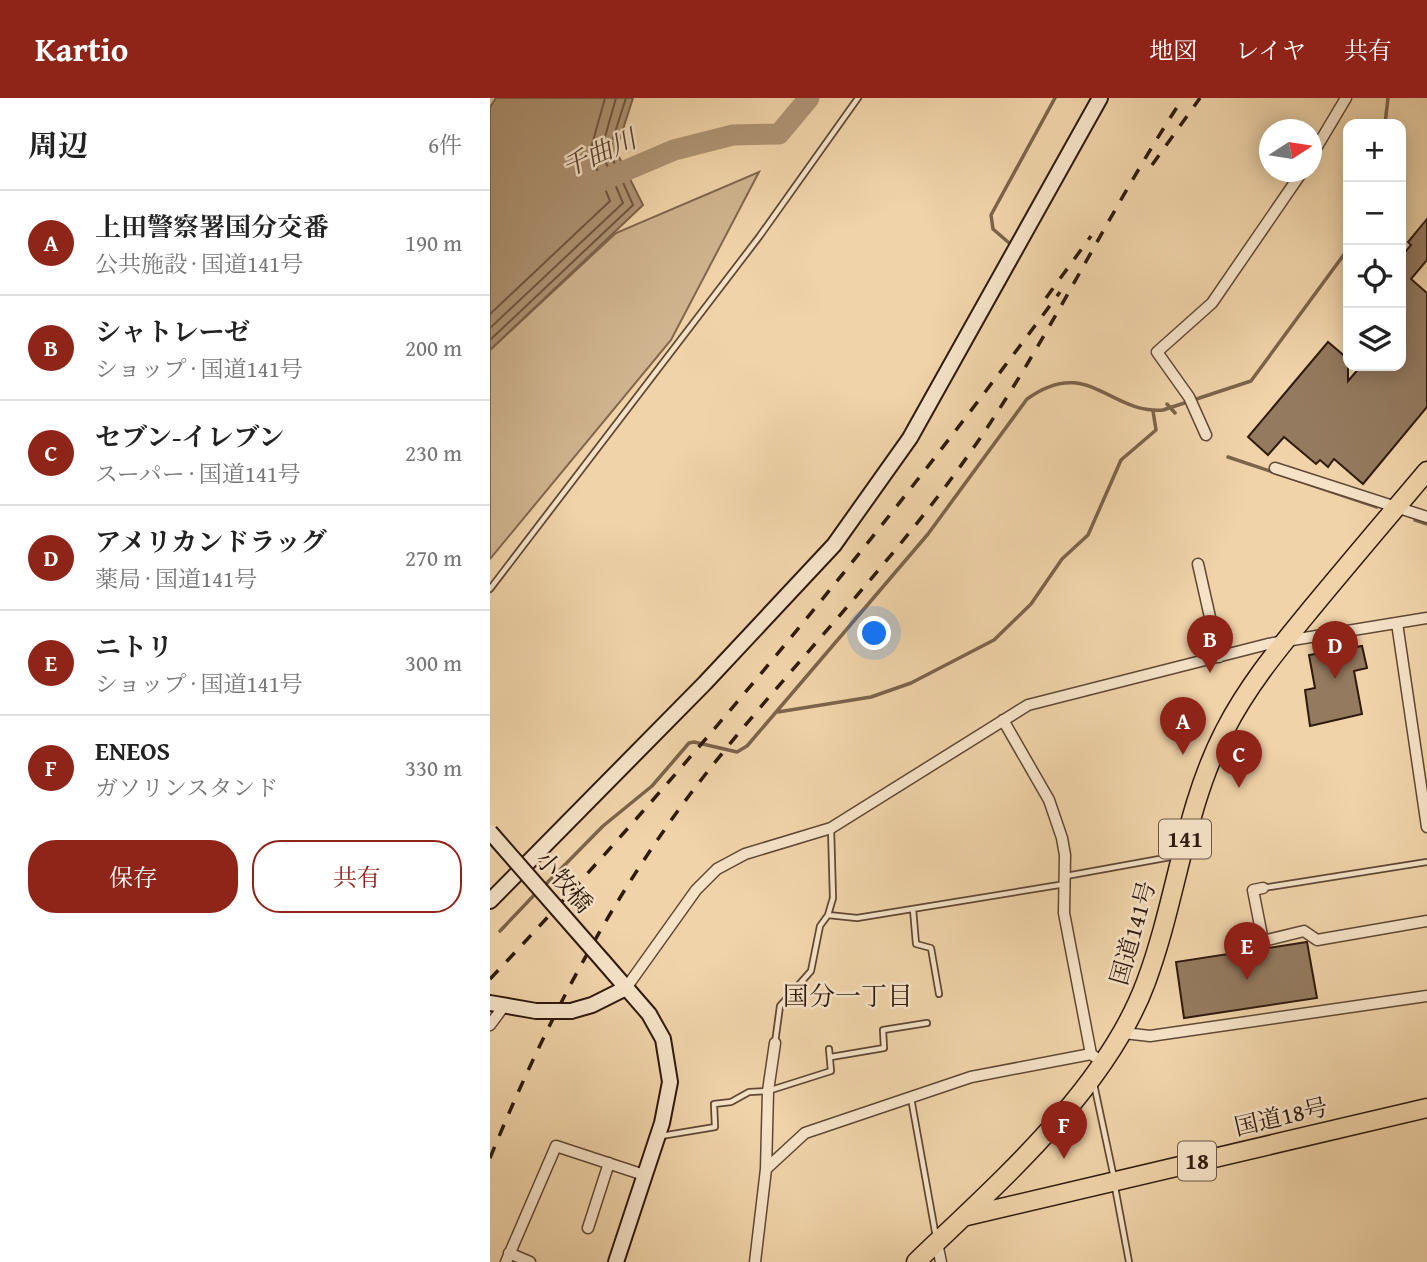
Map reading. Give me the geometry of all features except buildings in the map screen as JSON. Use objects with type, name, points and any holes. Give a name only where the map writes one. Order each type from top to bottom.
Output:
[{"type":"highway","name":"国道141号","points":[[967,1216],[1093,1080],[1098,1058],[1124,1032],[1152,965],[1199,792],[1223,732],[1250,685],[1427,471]]},
{"type":"highway","name":"国道18号","points":[[916,1262],[967,1216],[1427,1108]]},
{"type":"street","points":[[490,901],[705,683],[834,545],[910,438],[1100,98]]},
{"type":"street","points":[[1322,137],[1346,98]]},
{"type":"street","points":[[1206,435],[1191,401],[1157,352],[1212,303],[1295,182]]},
{"type":"street","points":[[1275,468],[1427,517]]},
{"type":"street","points":[[1198,564],[1219,657]]},
{"type":"street","points":[[490,1026],[497,1004],[536,1011],[571,1011],[592,1005],[626,988],[696,890],[717,869],[745,854],[831,828],[1003,720],[1043,700],[1284,641],[1427,618]]},
{"type":"street","points":[[1397,624],[1427,827]]},
{"type":"street","points":[[766,1169],[805,1133],[911,1097],[971,1077],[1098,1058],[1064,913],[1066,880],[1062,838],[1049,800],[1003,720]]},
{"type":"street","name":"小牧橋","points":[[490,832],[649,1014],[663,1039],[670,1082],[657,1137],[616,1262]]},
{"type":"street","points":[[1263,888],[1253,890],[1263,941],[1304,931],[1317,940],[1427,921]]},
{"type":"street","points":[[1124,1032],[1150,1036],[1427,996]]},
{"type":"street","points":[[755,1262],[766,1169],[768,1091],[775,1043]]},
{"type":"street","points":[[530,1262],[508,1257],[556,1146],[644,1175]]},
{"type":"street","points":[[588,1228],[609,1163]]},
{"type":"street","points":[[937,1243],[941,1262]]},
{"type":"lane","points":[[490,589],[759,237],[858,98]]},
{"type":"lane","points":[[775,1043],[780,1006],[811,971],[820,926],[828,915],[833,898],[831,828]]},
{"type":"lane","points":[[828,915],[857,918],[913,909],[1180,855]]},
{"type":"lane","points":[[1263,888],[1427,862]]},
{"type":"lane","points":[[913,909],[916,944],[931,948],[939,994]]},
{"type":"lane","points":[[831,1057],[884,1048],[883,1030],[928,1023]]},
{"type":"lane","points":[[657,1137],[715,1127],[714,1104],[731,1102],[749,1092],[768,1091],[831,1071],[829,1049]]},
{"type":"lane","points":[[1093,1080],[1129,1262]]},
{"type":"lane","points":[[911,1097],[937,1243]]},
{"type":"shaded area","points":[[759,172],[671,340],[490,559],[490,350],[616,233]]},
{"type":"water","points":[[496,98],[633,98],[616,151],[643,205],[490,350],[490,107]]},
{"type":"waterway","name":"千曲川","points":[[601,181],[674,150],[733,135],[779,134],[809,98]]},
{"type":"waterway","points":[[1008,242],[993,229],[991,215],[1055,98]]},
{"type":"waterway","points":[[1386,119],[1388,98]]},
{"type":"waterway","points":[[544,886],[603,826],[652,786],[689,743],[737,752],[747,746],[928,534],[1027,399],[1048,387],[1066,383],[1083,384],[1128,404],[1144,409],[1163,410],[1251,381],[1343,256]]},
{"type":"waterway","points":[[1167,404],[1175,413]]},
{"type":"waterway","points":[[778,712],[871,697],[911,683],[994,640],[1031,604],[1062,559],[1088,535],[1121,460],[1156,430],[1153,411]]},
{"type":"waterway","points":[[1228,457],[1377,507]]},
{"type":"waterway","points":[[1415,520],[1427,524]]},
{"type":"waterway","points":[[500,931],[538,891]]},
{"type":"railway","points":[[490,1158],[557,1010],[638,869],[701,780],[893,553],[986,430],[1183,98]]},
{"type":"railway","points":[[1152,165],[1200,98]]},
{"type":"railway","points":[[1046,298],[1091,236]]},
{"type":"railway","points":[[490,979],[714,730],[925,470],[1060,292]]},
{"type":"place","name":"シャトレーゼ","points":[[1210,673]]},
{"type":"place","name":"アメリカンドラッグ","points":[[1335,679]]},
{"type":"place","name":"上田警察署国分交番","points":[[1183,755]]},
{"type":"place","name":"セブン-イレブン","points":[[1239,788]]},
{"type":"place","name":"ニトリ","points":[[1247,980]]},
{"type":"place","name":"ENEOS","points":[[1064,1159]]},
{"type":"district","name":"国分一丁目","points":[[848,996]]}]
